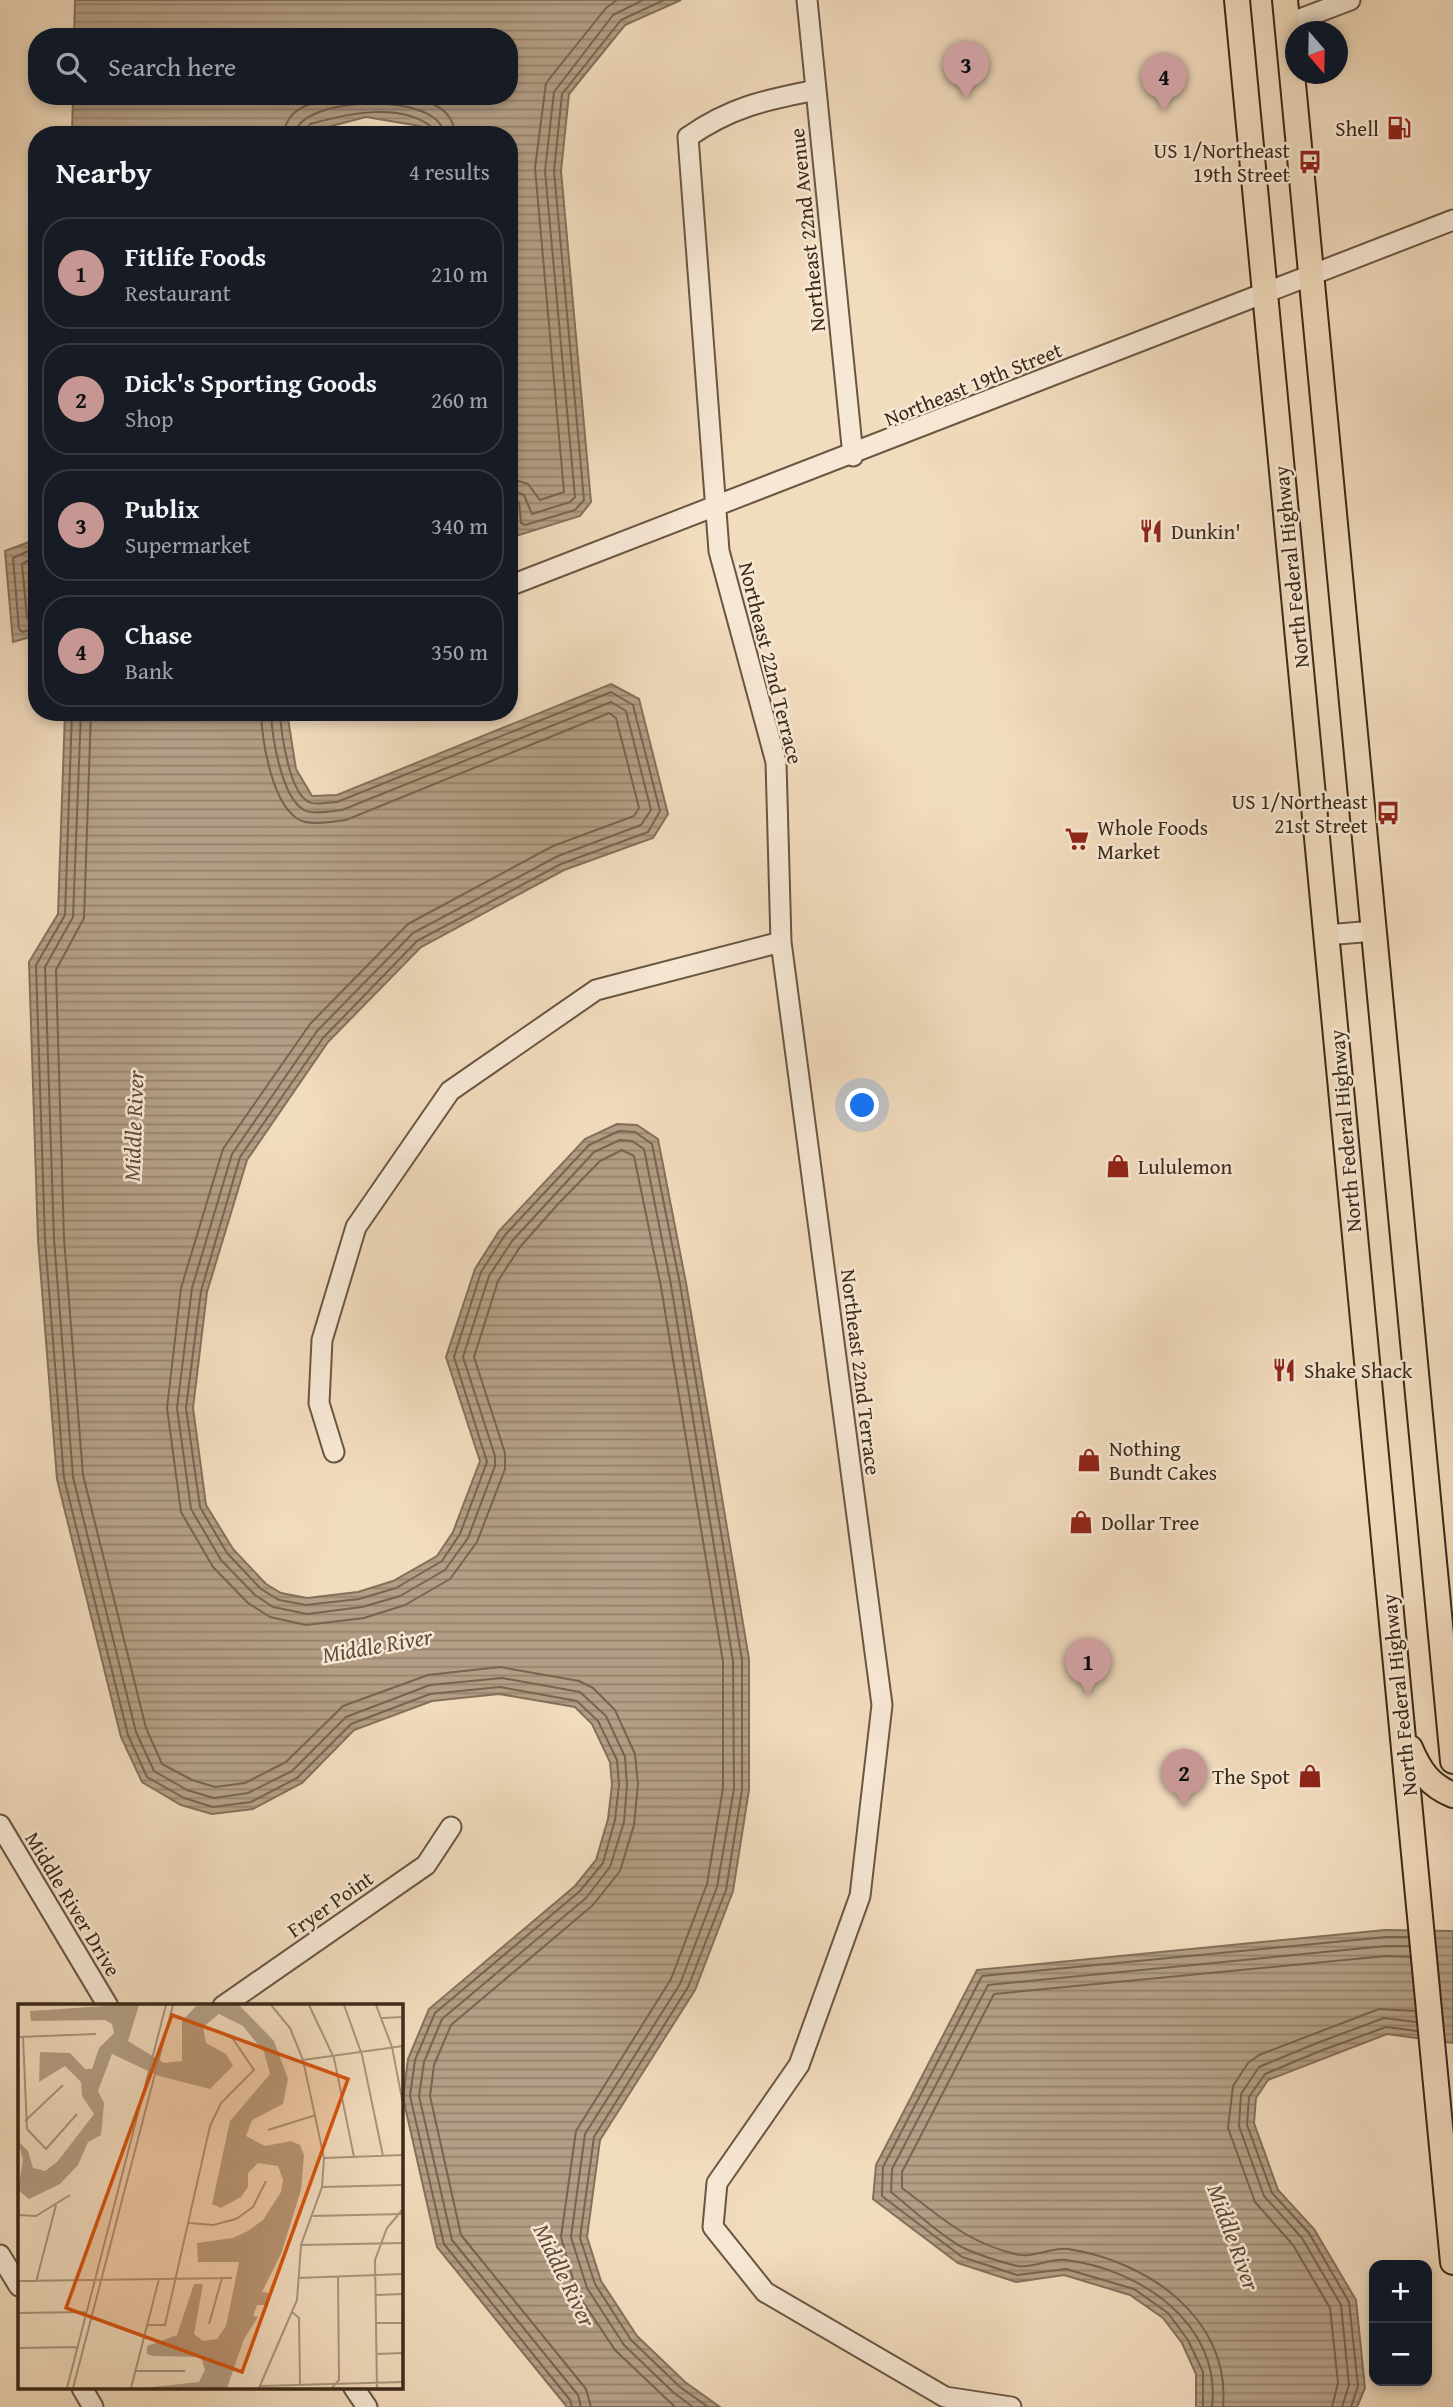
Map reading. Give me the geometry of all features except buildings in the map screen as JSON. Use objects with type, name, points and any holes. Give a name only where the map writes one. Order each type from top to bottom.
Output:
[{"type":"main road","name":"North Federal Highway","points":[[1237,0],[1434,2066],[1450,2195],[1453,2262]]},
{"type":"main road","points":[[1286,12],[1453,1761]]},
{"type":"main road","points":[[1403,1731],[1420,1771],[1435,1787],[1453,1796]]},
{"type":"street","name":"Northeast 22nd Avenue","points":[[807,0],[853,456]]},
{"type":"street","points":[[1286,12],[1350,0]]},
{"type":"street","name":"Northeast 22nd Terrace","points":[[816,90],[754,102],[717,116],[688,137],[719,551],[776,762],[781,942],[882,1705],[860,1896],[799,2065],[717,2183],[713,2227],[765,2292],[945,2397],[1011,2407]]},
{"type":"street","name":"Northeast 19th Street","points":[[518,583],[853,456],[1453,220]]},
{"type":"street","points":[[1326,935],[1374,931]]},
{"type":"street","points":[[334,1452],[319,1403],[323,1340],[356,1227],[450,1091],[596,990],[781,942]]},
{"type":"street","name":"Middle River Drive","points":[[0,1825],[107,2004]]},
{"type":"street","name":"Fryer Point","points":[[226,2004],[426,1865],[452,1827]]},
{"type":"street","points":[[0,2255],[18,2284]]},
{"type":"street","points":[[83,2390],[93,2407]]},
{"type":"street","points":[[355,2390],[367,2407]]},
{"type":"water","points":[[75,0],[681,0],[625,25],[569,94],[561,171],[591,502],[580,516],[518,535],[518,126],[420,126],[366,117],[331,126],[72,126],[73,105],[518,105],[518,28],[74,28]]},
{"type":"water","points":[[28,542],[28,638],[13,642],[5,551]]},
{"type":"water","name":"Middle River","points":[[611,684],[639,699],[668,814],[653,838],[564,870],[421,947],[328,1042],[247,1160],[207,1292],[193,1408],[206,1505],[233,1549],[266,1584],[281,1593],[307,1598],[358,1592],[393,1581],[437,1556],[453,1532],[480,1461],[446,1357],[475,1269],[499,1231],[585,1139],[617,1124],[637,1125],[658,1139],[686,1283],[749,1659],[749,1790],[733,1891],[695,1990],[600,2140],[587,2237],[601,2281],[637,2336],[685,2382],[720,2407],[567,2407],[437,2247],[403,2098],[408,2059],[429,2009],[575,1886],[596,1860],[608,1819],[612,1785],[610,1762],[592,1724],[575,1707],[499,1694],[432,1701],[354,1730],[302,1783],[253,1809],[212,1814],[181,1805],[142,1782],[121,1737],[57,1479],[38,1240],[29,962],[58,914],[65,721],[288,721],[296,769],[312,796],[337,795]]},
{"type":"water","name":"Middle River","points":[[1385,1930],[1453,1931],[1453,2043],[1387,2034],[1268,2080],[1256,2098],[1254,2123],[1278,2190],[1314,2229],[1356,2300],[1365,2388],[1357,2407],[1196,2407],[1196,2374],[1182,2343],[1163,2318],[1130,2295],[1064,2275],[1016,2282],[958,2263],[873,2199],[876,2165],[977,1970]]},
{"type":"place","name":"Publix","points":[[966,99]]},
{"type":"place","name":"Chase","points":[[1164,111]]},
{"type":"place","name":"Shell","points":[[1399,128]]},
{"type":"place","name":"US 1/Northeast 19th Street","points":[[1310,162]]},
{"type":"place","name":"Dunkin'","points":[[1151,531]]},
{"type":"place","name":"US 1/Northeast 21st Street","points":[[1388,813]]},
{"type":"place","name":"Whole Foods Market","points":[[1077,839]]},
{"type":"place","name":"Lululemon","points":[[1118,1166]]},
{"type":"place","name":"Shake Shack","points":[[1284,1370]]},
{"type":"place","name":"Nothing Bundt Cakes","points":[[1089,1460]]},
{"type":"place","name":"Dollar Tree","points":[[1081,1522]]},
{"type":"place","name":"Fitlife Foods","points":[[1088,1696]]},
{"type":"place","name":"The Spot","points":[[1310,1776]]},
{"type":"place","name":"Dick's Sporting Goods","points":[[1184,1807]]}]
